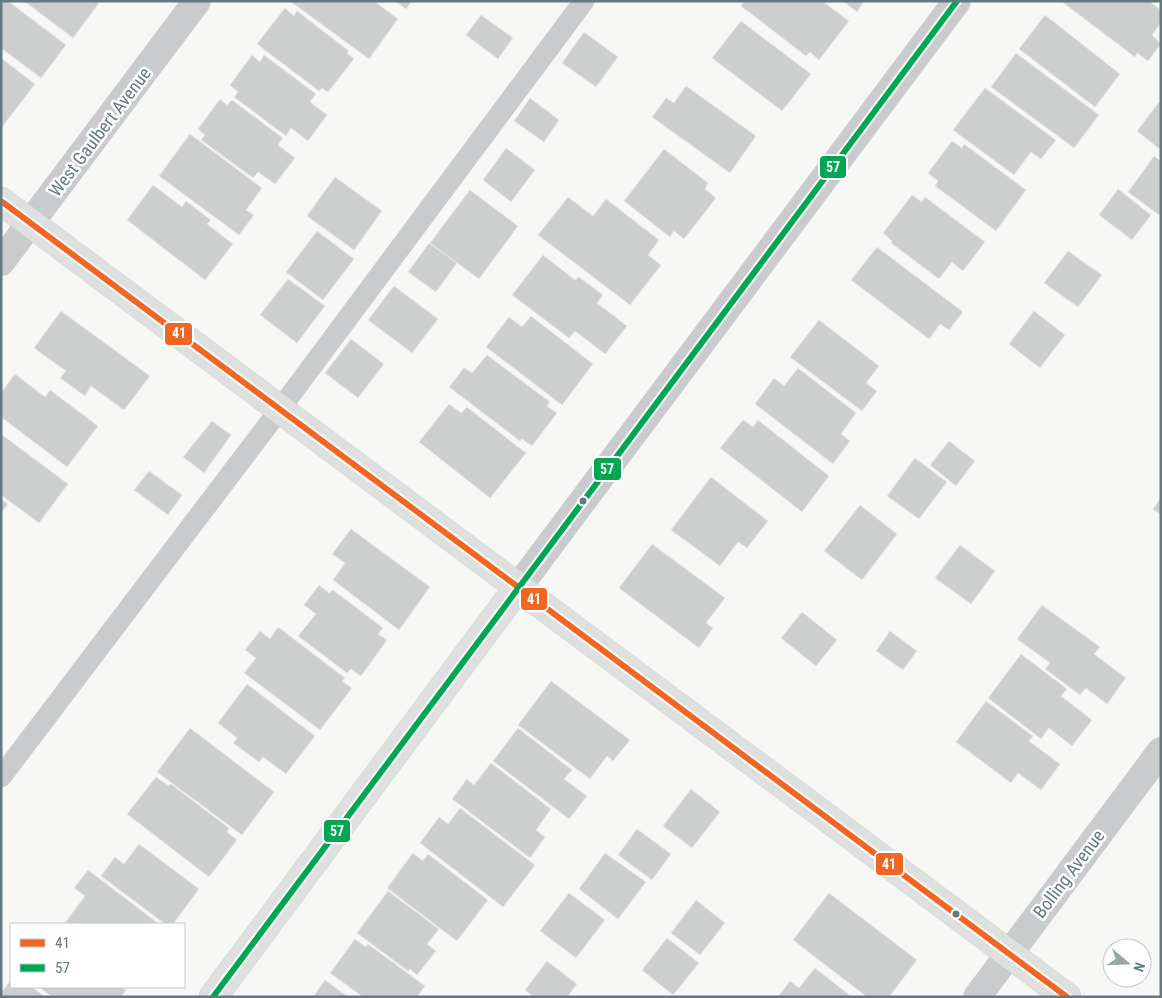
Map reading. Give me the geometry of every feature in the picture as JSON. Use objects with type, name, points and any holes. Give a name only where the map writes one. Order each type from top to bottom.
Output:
[{"type":"main road","points":[[1,201],[1067,997]]},
{"type":"main road","points":[[213,997],[519,586]]},
{"type":"street","name":"West Gaulbert Avenue","points":[[1,262],[197,1]]},
{"type":"street","points":[[519,586],[957,1]]},
{"type":"street","name":"Bolling Avenue","points":[[977,997],[1161,751]]},
{"type":"lane","points":[[1,777],[280,409],[584,1]]},
{"type":"building","points":[[1,1],[8,1],[66,45],[41,78],[1,48]]},
{"type":"building","points":[[24,1],[96,1],[99,3],[73,38]]},
{"type":"building","points":[[290,1],[374,1],[398,19],[369,59]]},
{"type":"building","points":[[395,1],[412,1],[406,9]]},
{"type":"building","points":[[744,1],[822,1],[849,21],[819,60],[810,52],[806,56],[741,6]]},
{"type":"building","points":[[843,1],[864,1],[857,12]]},
{"type":"building","points":[[1061,1],[1149,1],[1161,10],[1161,23],[1152,35],[1161,44],[1148,61],[1137,53],[1135,57]]},
{"type":"building","points":[[285,8],[294,16],[297,11],[349,51],[347,53],[354,59],[328,92],[322,88],[319,91],[257,44]]},
{"type":"building","points":[[481,15],[513,38],[498,59],[466,35]]},
{"type":"building","points":[[1045,15],[1120,74],[1095,107],[1019,49]]},
{"type":"building","points":[[741,21],[811,74],[782,111],[712,58]]},
{"type":"building","points":[[584,32],[618,57],[596,87],[562,63]]},
{"type":"building","points":[[1016,53],[1099,115],[1074,148],[991,87]]},
{"type":"building","points":[[252,55],[260,62],[264,55],[316,94],[310,102],[327,115],[308,141],[291,128],[286,136],[234,97],[238,92],[230,85]]},
{"type":"building","points":[[1,58],[35,84],[2,127],[1,126]]},
{"type":"building","points":[[686,86],[756,136],[730,173],[652,117],[666,98],[674,103]]},
{"type":"building","points":[[985,88],[1056,140],[1041,159],[1031,152],[1014,175],[953,130]]},
{"type":"building","points":[[530,98],[559,120],[544,142],[514,121]]},
{"type":"building","points":[[220,99],[227,105],[232,100],[283,138],[278,145],[295,158],[275,184],[258,172],[253,178],[201,140],[205,135],[198,129]]},
{"type":"building","points":[[1159,102],[1161,104],[1161,150],[1137,131]]},
{"type":"building","points":[[190,134],[262,188],[246,210],[254,215],[239,235],[159,176]]},
{"type":"building","points":[[952,141],[962,148],[964,144],[1026,190],[996,231],[935,186],[938,181],[928,173]]},
{"type":"building","points":[[506,148],[535,170],[511,202],[483,180]]},
{"type":"building","points":[[664,149],[708,183],[705,189],[716,198],[684,239],[674,231],[670,237],[624,201]]},
{"type":"building","points":[[1154,156],[1161,161],[1161,213],[1159,215],[1128,192]]},
{"type":"building","points":[[335,177],[382,211],[354,250],[307,216]]},
{"type":"building","points":[[153,185],[182,207],[186,201],[211,220],[207,224],[233,244],[205,280],[127,220]]},
{"type":"building","points":[[1118,189],[1151,215],[1132,240],[1099,215]]},
{"type":"building","points":[[470,190],[518,226],[479,279],[430,243]]},
{"type":"building","points":[[912,195],[922,202],[925,197],[985,242],[963,271],[952,262],[939,279],[891,243],[892,241],[883,233]]},
{"type":"building","points":[[568,197],[593,216],[606,199],[659,240],[648,255],[661,265],[630,305],[538,235]]},
{"type":"building","points":[[317,231],[354,259],[323,300],[286,272]]},
{"type":"building","points":[[429,243],[457,263],[436,292],[408,272]]},
{"type":"building","points":[[877,247],[963,312],[949,330],[940,324],[929,339],[851,280]]},
{"type":"building","points":[[1068,251],[1102,275],[1078,307],[1044,283]]},
{"type":"building","points":[[543,255],[575,280],[579,277],[603,295],[597,303],[627,326],[605,354],[575,331],[569,338],[512,295]]},
{"type":"building","points":[[288,279],[325,306],[297,343],[260,315]]},
{"type":"building","points":[[394,286],[438,319],[412,353],[368,320]]},
{"type":"building","points":[[61,311],[150,376],[124,410],[91,386],[85,396],[60,378],[66,371],[34,348]]},
{"type":"building","points":[[1034,311],[1065,335],[1040,368],[1009,344]]},
{"type":"building","points":[[531,316],[593,364],[562,405],[486,347],[509,317],[522,327]]},
{"type":"building","points":[[819,320],[879,366],[866,383],[877,391],[862,411],[790,357]]},
{"type":"building","points":[[351,339],[384,364],[358,398],[325,373]]},
{"type":"building","points":[[487,355],[550,402],[547,406],[557,413],[532,446],[522,439],[520,441],[449,387],[464,368],[472,373]]},
{"type":"building","points":[[798,368],[856,413],[841,434],[850,441],[833,464],[755,404],[774,378],[784,386]]},
{"type":"building","points":[[15,374],[45,397],[50,390],[98,426],[67,467],[1,417],[1,393]]},
{"type":"building","points":[[449,404],[461,413],[467,407],[526,453],[490,498],[419,442]]},
{"type":"building","points":[[743,420],[753,427],[758,420],[829,476],[802,512],[720,448]]},
{"type":"building","points":[[212,421],[231,435],[204,473],[183,457]]},
{"type":"building","points":[[1,434],[68,484],[39,523],[1,495]]},
{"type":"building","points":[[949,441],[975,461],[956,486],[930,465]]},
{"type":"building","points":[[915,458],[947,482],[919,519],[887,496]]},
{"type":"building","points":[[149,471],[182,495],[168,515],[134,490]]},
{"type":"building","points":[[711,477],[768,521],[747,548],[738,542],[720,566],[671,530]]},
{"type":"building","points":[[1161,498],[1161,515],[1153,509]]},
{"type":"building","points":[[1,499],[8,504],[1,513]]},
{"type":"building","points":[[860,505],[897,534],[862,580],[824,551]]},
{"type":"building","points":[[351,529],[430,587],[399,630],[333,580],[345,563],[332,554]]},
{"type":"building","points":[[652,544],[725,598],[706,623],[713,628],[699,648],[619,588]]},
{"type":"building","points":[[960,545],[995,571],[971,604],[935,578]]},
{"type":"building","points":[[319,585],[329,593],[333,590],[383,628],[378,634],[387,640],[361,676],[351,669],[347,673],[298,636],[316,614],[304,605]]},
{"type":"building","points":[[1042,605],[1100,647],[1094,654],[1126,678],[1107,704],[1086,688],[1080,695],[1045,669],[1050,663],[1017,639]]},
{"type":"building","points":[[802,612],[837,640],[816,666],[781,638]]},
{"type":"building","points":[[278,627],[345,678],[342,681],[352,688],[320,730],[244,673],[256,658],[245,650],[260,631],[270,639]]},
{"type":"building","points":[[890,631],[917,651],[903,670],[876,651]]},
{"type":"building","points":[[1021,654],[1067,689],[1061,696],[1092,720],[1072,746],[1049,728],[1041,739],[988,698]]},
{"type":"building","points":[[551,681],[630,740],[613,761],[607,756],[590,779],[518,725]]},
{"type":"building","points":[[247,684],[315,736],[286,774],[263,757],[259,762],[233,743],[237,738],[218,723]]},
{"type":"building","points":[[986,701],[1033,736],[1029,741],[1060,764],[1041,790],[1018,773],[1011,783],[956,742]]},
{"type":"building","points":[[190,728],[274,792],[242,835],[157,772]]},
{"type":"building","points":[[518,728],[572,770],[564,779],[587,796],[569,819],[493,761]]},
{"type":"building","points":[[491,763],[551,809],[536,830],[545,837],[530,858],[452,799],[467,779],[474,785]]},
{"type":"building","points":[[156,777],[169,786],[171,784],[229,828],[227,832],[237,840],[209,877],[127,814]]},
{"type":"building","points":[[691,789],[720,812],[692,848],[663,826]]},
{"type":"building","points":[[460,808],[535,865],[503,907],[420,843],[439,817],[448,824]]},
{"type":"building","points":[[637,829],[671,854],[652,880],[618,855]]},
{"type":"building","points":[[139,844],[199,889],[174,923],[164,923],[101,876],[115,857],[124,864]]},
{"type":"building","points":[[413,853],[423,861],[428,854],[488,900],[457,941],[387,888]]},
{"type":"building","points":[[605,853],[646,882],[618,919],[579,889]]},
{"type":"building","points":[[88,870],[158,923],[65,923],[85,896],[74,888]]},
{"type":"building","points":[[388,891],[439,929],[427,944],[436,951],[417,975],[410,969],[408,971],[357,933]]},
{"type":"building","points":[[569,893],[605,920],[576,958],[540,931]]},
{"type":"building","points":[[829,893],[917,960],[889,997],[867,997],[793,940]]},
{"type":"building","points":[[696,900],[725,923],[700,955],[671,933]]},
{"type":"building","points":[[667,938],[699,963],[673,995],[642,970]]},
{"type":"building","points":[[355,939],[366,947],[368,944],[425,986],[417,997],[363,997],[330,973]]},
{"type":"building","points":[[547,961],[577,984],[567,997],[534,997],[525,990]]},
{"type":"building","points":[[815,968],[852,997],[778,997],[790,981],[799,988]]},
{"type":"building","points":[[325,980],[348,997],[313,997]]},
{"type":"building","points":[[10,981],[10,988],[33,988],[45,997],[1,997],[1,993]]},
{"type":"building","points":[[40,988],[123,988],[126,990],[121,997],[52,997]]},
{"type":"transit line","name":"57","points":[[213,997],[957,1]]},
{"type":"transit line","name":"41","points":[[1,201],[1067,997]]}]
